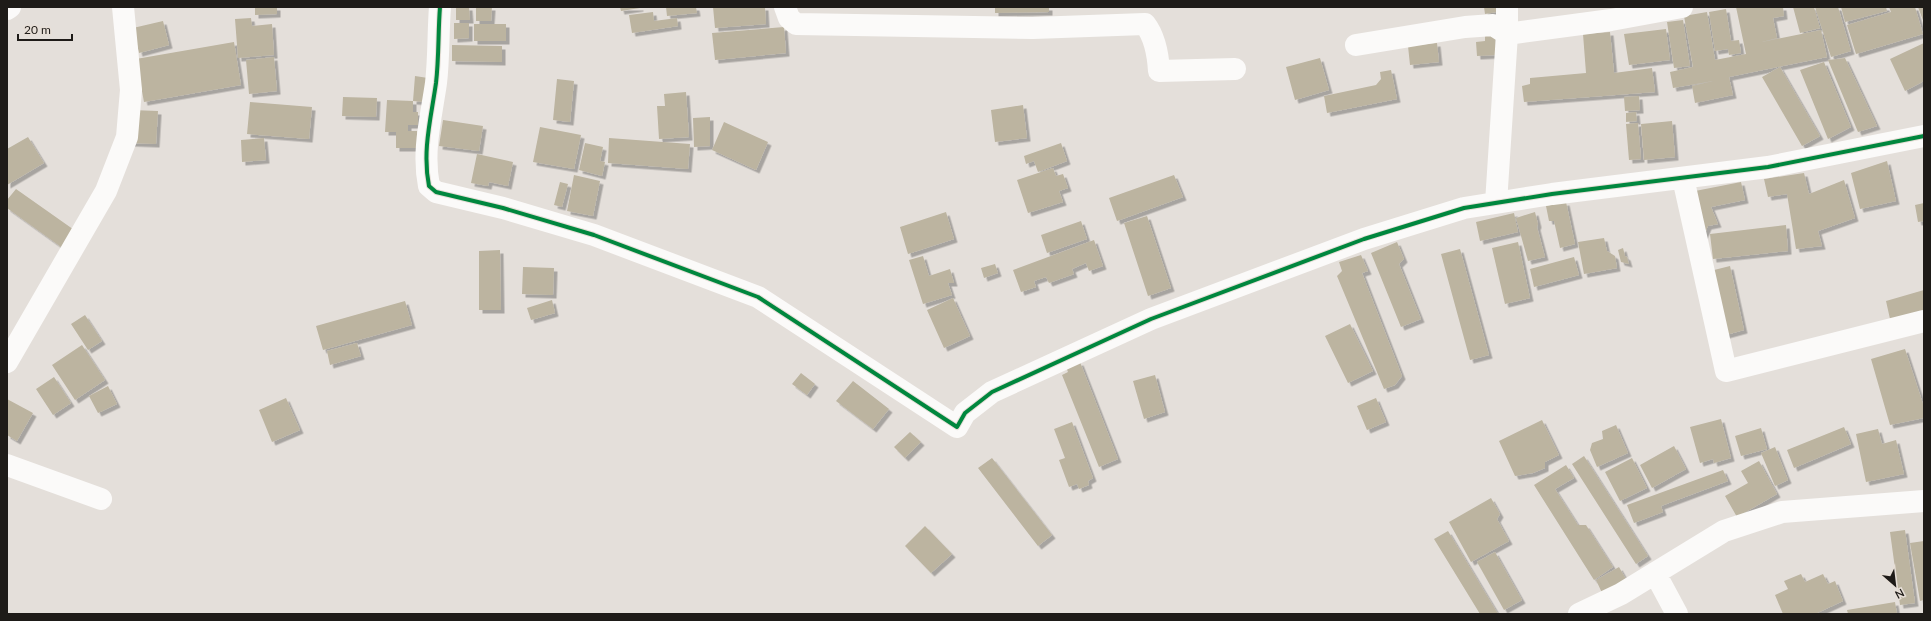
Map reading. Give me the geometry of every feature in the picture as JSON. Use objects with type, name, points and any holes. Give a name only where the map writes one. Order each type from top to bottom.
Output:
[{"type":"street","points":[[7,362],[106,191],[127,136],[131,90],[123,7]]},
{"type":"street","points":[[440,7],[436,82],[427,135],[425,170],[428,186],[436,192],[503,208],[594,235],[758,297],[957,427],[964,413],[992,392],[1151,319],[1364,240],[1464,208],[1552,194],[1768,168],[1924,136]]},
{"type":"street","points":[[785,7],[789,18],[796,24],[1033,28],[1145,24],[1152,33],[1158,57],[1159,71],[1235,68]]},
{"type":"street","points":[[1496,203],[1507,34],[1507,7]]},
{"type":"street","points":[[1356,45],[1465,27],[1493,25],[1507,34],[1612,20],[1682,7]]},
{"type":"street","points":[[1683,178],[1726,371],[1924,321]]},
{"type":"street","points":[[7,465],[101,499]]},
{"type":"street","points":[[1579,614],[1621,594],[1724,531],[1782,512],[1924,501]]},
{"type":"street","points":[[1655,573],[1677,614]]},
{"type":"building","points":[[255,7],[277,7],[277,14],[255,15]]},
{"type":"building","points":[[456,7],[469,7],[470,20],[456,20]]},
{"type":"building","points":[[476,7],[492,7],[491,21],[476,21]]},
{"type":"building","points":[[620,7],[640,7],[640,8],[621,11]]},
{"type":"building","points":[[666,7],[696,7],[697,13],[667,16]]},
{"type":"building","points":[[713,7],[765,7],[766,24],[715,28]]},
{"type":"building","points":[[995,7],[1049,7],[1049,12],[995,13]]},
{"type":"building","points":[[1484,7],[1496,7],[1496,12],[1485,14]]},
{"type":"building","points":[[1736,7],[1783,7],[1784,16],[1773,18],[1777,38],[1762,42],[1821,30],[1827,57],[1729,77],[1733,95],[1695,103],[1692,86],[1713,81],[1673,88],[1670,72],[1693,67],[1684,16],[1707,12],[1715,60],[1746,54]]},
{"type":"building","points":[[1793,7],[1814,7],[1820,28],[1800,33]]},
{"type":"building","points":[[1815,7],[1838,7],[1851,51],[1831,57]]},
{"type":"building","points":[[1841,7],[1886,7],[1887,11],[1845,22]]},
{"type":"building","points":[[1889,7],[1915,7],[1923,34],[1856,54],[1847,25],[1891,12]]},
{"type":"building","points":[[1918,7],[1924,7],[1924,23]]},
{"type":"building","points":[[1726,9],[1731,41],[1739,40],[1741,53],[1729,55],[1728,49],[1715,51],[1709,12]]},
{"type":"building","points":[[653,12],[654,21],[677,18],[678,26],[632,33],[629,15]]},
{"type":"building","points":[[251,18],[252,26],[272,24],[274,55],[238,58],[235,19]]},
{"type":"building","points":[[1683,20],[1690,66],[1674,68],[1667,22]]},
{"type":"building","points":[[163,21],[169,45],[139,53],[133,28]]},
{"type":"building","points":[[454,23],[469,23],[469,38],[454,39]]},
{"type":"building","points":[[474,24],[506,24],[506,41],[474,41]]},
{"type":"building","points":[[784,27],[786,53],[715,60],[712,33]]},
{"type":"building","points":[[1666,29],[1670,60],[1629,65],[1624,34]]},
{"type":"building","points":[[1495,32],[1496,55],[1477,56],[1476,42],[1485,41],[1485,33]]},
{"type":"building","points":[[1610,32],[1614,73],[1652,68],[1655,92],[1524,102],[1522,86],[1530,84],[1530,78],[1586,73],[1583,34]]},
{"type":"building","points":[[234,42],[241,85],[144,102],[136,59]]},
{"type":"building","points":[[1437,43],[1439,62],[1410,65],[1408,46]]},
{"type":"building","points":[[1924,43],[1924,81],[1905,91],[1890,59]]},
{"type":"building","points":[[452,45],[502,46],[502,62],[452,61]]},
{"type":"building","points":[[274,57],[277,91],[249,94],[246,60]]},
{"type":"building","points":[[1320,58],[1329,90],[1295,100],[1286,67]]},
{"type":"building","points":[[1845,58],[1877,126],[1858,132],[1828,60]]},
{"type":"building","points":[[1824,62],[1851,127],[1828,139],[1800,70]]},
{"type":"building","points":[[1780,67],[1820,136],[1802,146],[1762,77]]},
{"type":"building","points":[[1391,70],[1397,99],[1327,113],[1324,96],[1376,85],[1381,79],[1380,72]]},
{"type":"building","points":[[415,76],[428,78],[425,102],[413,101]]},
{"type":"building","points":[[557,79],[574,81],[570,122],[553,120]]},
{"type":"building","points":[[686,92],[689,137],[659,139],[657,106],[665,106],[664,94]]},
{"type":"building","points":[[1639,96],[1640,110],[1625,111],[1624,97]]},
{"type":"building","points":[[343,97],[377,98],[376,117],[342,116]]},
{"type":"building","points":[[387,100],[413,101],[413,112],[418,112],[418,125],[408,125],[408,131],[417,131],[417,148],[396,148],[396,132],[385,132]]},
{"type":"building","points":[[250,102],[312,107],[309,139],[247,134]]},
{"type":"building","points":[[1023,105],[1027,138],[995,142],[991,110]]},
{"type":"building","points":[[132,110],[158,111],[156,144],[131,143]]},
{"type":"building","points":[[1636,112],[1637,121],[1626,122],[1626,113]]},
{"type":"building","points":[[710,117],[710,146],[694,147],[693,118]]},
{"type":"building","points":[[443,120],[483,126],[479,151],[439,146]]},
{"type":"building","points":[[1672,121],[1675,157],[1644,160],[1641,124]]},
{"type":"building","points":[[724,122],[768,142],[756,170],[712,150]]},
{"type":"building","points":[[1638,123],[1641,159],[1629,160],[1626,124]]},
{"type":"building","points":[[540,127],[581,135],[574,169],[533,162]]},
{"type":"building","points":[[28,137],[44,163],[7,185],[7,149]]},
{"type":"building","points":[[264,138],[266,160],[242,162],[241,140]]},
{"type":"building","points":[[609,138],[690,144],[688,169],[608,163]]},
{"type":"building","points":[[585,143],[603,147],[600,161],[605,162],[602,176],[579,170]]},
{"type":"building","points":[[1061,143],[1067,161],[1038,172],[1034,161],[1026,164],[1024,156]]},
{"type":"building","points":[[477,154],[513,162],[508,186],[489,182],[488,186],[471,183]]},
{"type":"building","points":[[1887,161],[1896,201],[1860,209],[1851,173]]},
{"type":"building","points":[[1053,168],[1056,176],[1063,174],[1068,188],[1059,191],[1063,202],[1028,213],[1017,180]]},
{"type":"building","points":[[1804,173],[1809,194],[1844,180],[1855,218],[1818,231],[1822,246],[1796,249],[1787,194],[1768,197],[1764,179]]},
{"type":"building","points":[[574,175],[600,181],[593,216],[567,211]]},
{"type":"building","points":[[1174,175],[1183,197],[1117,221],[1109,198]]},
{"type":"building","points":[[560,182],[568,184],[562,207],[554,205]]},
{"type":"building","points":[[1741,182],[1745,200],[1711,207],[1718,224],[1708,226],[1700,245],[1690,192]]},
{"type":"building","points":[[16,189],[77,232],[64,249],[7,208],[7,200]]},
{"type":"building","points":[[1566,202],[1575,244],[1560,248],[1554,221],[1549,221],[1546,206]]},
{"type":"building","points":[[1924,203],[1924,221],[1918,222],[1915,205]]},
{"type":"building","points":[[946,212],[954,239],[908,254],[900,227]]},
{"type":"building","points":[[1535,212],[1538,224],[1537,227],[1545,257],[1528,261],[1516,218]]},
{"type":"building","points":[[1514,213],[1518,232],[1480,241],[1476,222]]},
{"type":"building","points":[[1147,216],[1171,288],[1148,296],[1124,223]]},
{"type":"building","points":[[1081,221],[1087,239],[1047,253],[1041,235]]},
{"type":"building","points":[[1786,225],[1788,251],[1713,259],[1710,234]]},
{"type":"building","points":[[1604,238],[1607,251],[1615,256],[1617,268],[1584,274],[1578,242]]},
{"type":"building","points":[[1094,240],[1103,266],[1089,271],[1086,263],[1072,269],[1074,274],[1049,283],[1046,277],[1034,281],[1036,287],[1021,292],[1013,270]]},
{"type":"building","points":[[1397,242],[1404,259],[1399,264],[1421,319],[1401,327],[1371,253]]},
{"type":"building","points":[[1518,242],[1530,298],[1505,304],[1492,248]]},
{"type":"building","points":[[1623,248],[1629,264],[1621,262],[1618,250]]},
{"type":"building","points":[[1460,249],[1489,355],[1470,360],[1441,254]]},
{"type":"building","points":[[500,250],[501,310],[479,310],[479,251]]},
{"type":"building","points":[[1361,255],[1368,271],[1362,273],[1402,376],[1395,385],[1384,389],[1337,276],[1342,271],[1339,262]]},
{"type":"building","points":[[923,256],[929,276],[950,269],[954,283],[948,283],[952,295],[923,304],[909,260]]},
{"type":"building","points":[[1574,257],[1579,275],[1534,287],[1530,269]]},
{"type":"building","points":[[995,264],[998,273],[984,278],[981,268]]},
{"type":"building","points":[[1730,266],[1744,330],[1722,336],[1710,271]]},
{"type":"building","points":[[523,267],[554,268],[553,295],[522,294]]},
{"type":"building","points":[[1924,290],[1924,310],[1890,319],[1886,301]]},
{"type":"building","points":[[953,298],[970,336],[944,348],[927,310]]},
{"type":"building","points":[[552,300],[555,313],[531,320],[527,308]]},
{"type":"building","points":[[405,301],[412,325],[323,350],[316,326]]},
{"type":"building","points":[[85,315],[102,341],[88,350],[71,324]]},
{"type":"building","points":[[1350,324],[1373,371],[1348,383],[1325,336]]},
{"type":"building","points":[[357,343],[361,356],[330,365],[327,351]]},
{"type":"building","points":[[82,345],[105,380],[75,400],[52,365]]},
{"type":"building","points":[[1905,349],[1924,407],[1924,418],[1890,425],[1871,359]]},
{"type":"building","points":[[1080,362],[1118,459],[1099,467],[1062,375],[1068,372],[1066,367]]},
{"type":"building","points":[[801,373],[815,384],[807,395],[792,384]]},
{"type":"building","points":[[1155,375],[1165,412],[1144,419],[1133,381]]},
{"type":"building","points":[[54,377],[71,403],[53,415],[36,389]]},
{"type":"building","points":[[853,381],[889,409],[873,429],[836,401]]},
{"type":"building","points":[[108,386],[117,404],[98,413],[89,396]]},
{"type":"building","points":[[286,398],[300,430],[272,442],[259,410]]},
{"type":"building","points":[[1376,398],[1386,422],[1367,430],[1357,406]]},
{"type":"building","points":[[7,399],[33,413],[17,441],[7,435]]},
{"type":"building","points":[[1721,419],[1731,458],[1714,463],[1713,459],[1700,463],[1690,427]]},
{"type":"building","points":[[1542,420],[1559,455],[1545,462],[1545,468],[1533,473],[1515,476],[1499,441]]},
{"type":"building","points":[[1072,422],[1093,478],[1088,481],[1089,485],[1079,489],[1077,484],[1069,487],[1059,460],[1065,458],[1054,429]]},
{"type":"building","points":[[1616,425],[1628,453],[1597,467],[1590,450],[1592,443],[1603,439],[1602,431]]},
{"type":"building","points":[[1844,427],[1851,444],[1794,468],[1787,450]]},
{"type":"building","points":[[1761,428],[1767,449],[1741,456],[1735,436]]},
{"type":"building","points":[[1878,429],[1882,444],[1896,440],[1904,474],[1866,482],[1856,434]]},
{"type":"building","points":[[910,432],[921,442],[905,458],[894,447]]},
{"type":"building","points":[[1674,446],[1686,469],[1652,488],[1640,465]]},
{"type":"building","points":[[1775,447],[1788,480],[1775,486],[1761,453]]},
{"type":"building","points":[[1584,456],[1648,556],[1636,564],[1572,464]]},
{"type":"building","points":[[992,458],[1052,535],[1038,546],[978,468]]},
{"type":"building","points":[[1632,458],[1647,488],[1620,501],[1605,472]]},
{"type":"building","points":[[1759,461],[1777,494],[1737,517],[1725,496],[1748,483],[1741,471]]},
{"type":"building","points":[[1566,465],[1574,478],[1555,489],[1578,525],[1586,525],[1613,567],[1594,580],[1534,485]]},
{"type":"building","points":[[1723,470],[1728,481],[1661,506],[1663,512],[1634,523],[1627,505]]},
{"type":"building","points":[[1491,498],[1500,514],[1497,519],[1509,541],[1471,562],[1449,522]]},
{"type":"building","points":[[925,526],[952,554],[931,573],[905,546]]},
{"type":"building","points":[[1905,530],[1915,603],[1900,605],[1890,532]]},
{"type":"building","points":[[1448,531],[1498,614],[1480,614],[1434,539]]},
{"type":"building","points":[[1924,541],[1924,600],[1920,601],[1910,543]]},
{"type":"building","points":[[1495,552],[1522,600],[1504,610],[1477,562]]},
{"type":"building","points":[[1619,567],[1627,581],[1603,595],[1596,580]]},
{"type":"building","points":[[1801,574],[1805,582],[1823,574],[1828,584],[1835,581],[1843,601],[1815,614],[1783,614],[1775,595],[1788,589],[1784,581]]},
{"type":"building","points":[[1895,602],[1897,614],[1848,614],[1847,610]]},
{"type":"cycle path","points":[[440,7],[437,74],[428,134],[426,160],[429,186],[436,192],[503,208],[594,235],[758,297],[957,427],[965,413],[992,392],[1151,319],[1364,239],[1464,208],[1552,194],[1768,167],[1924,136]]}]
